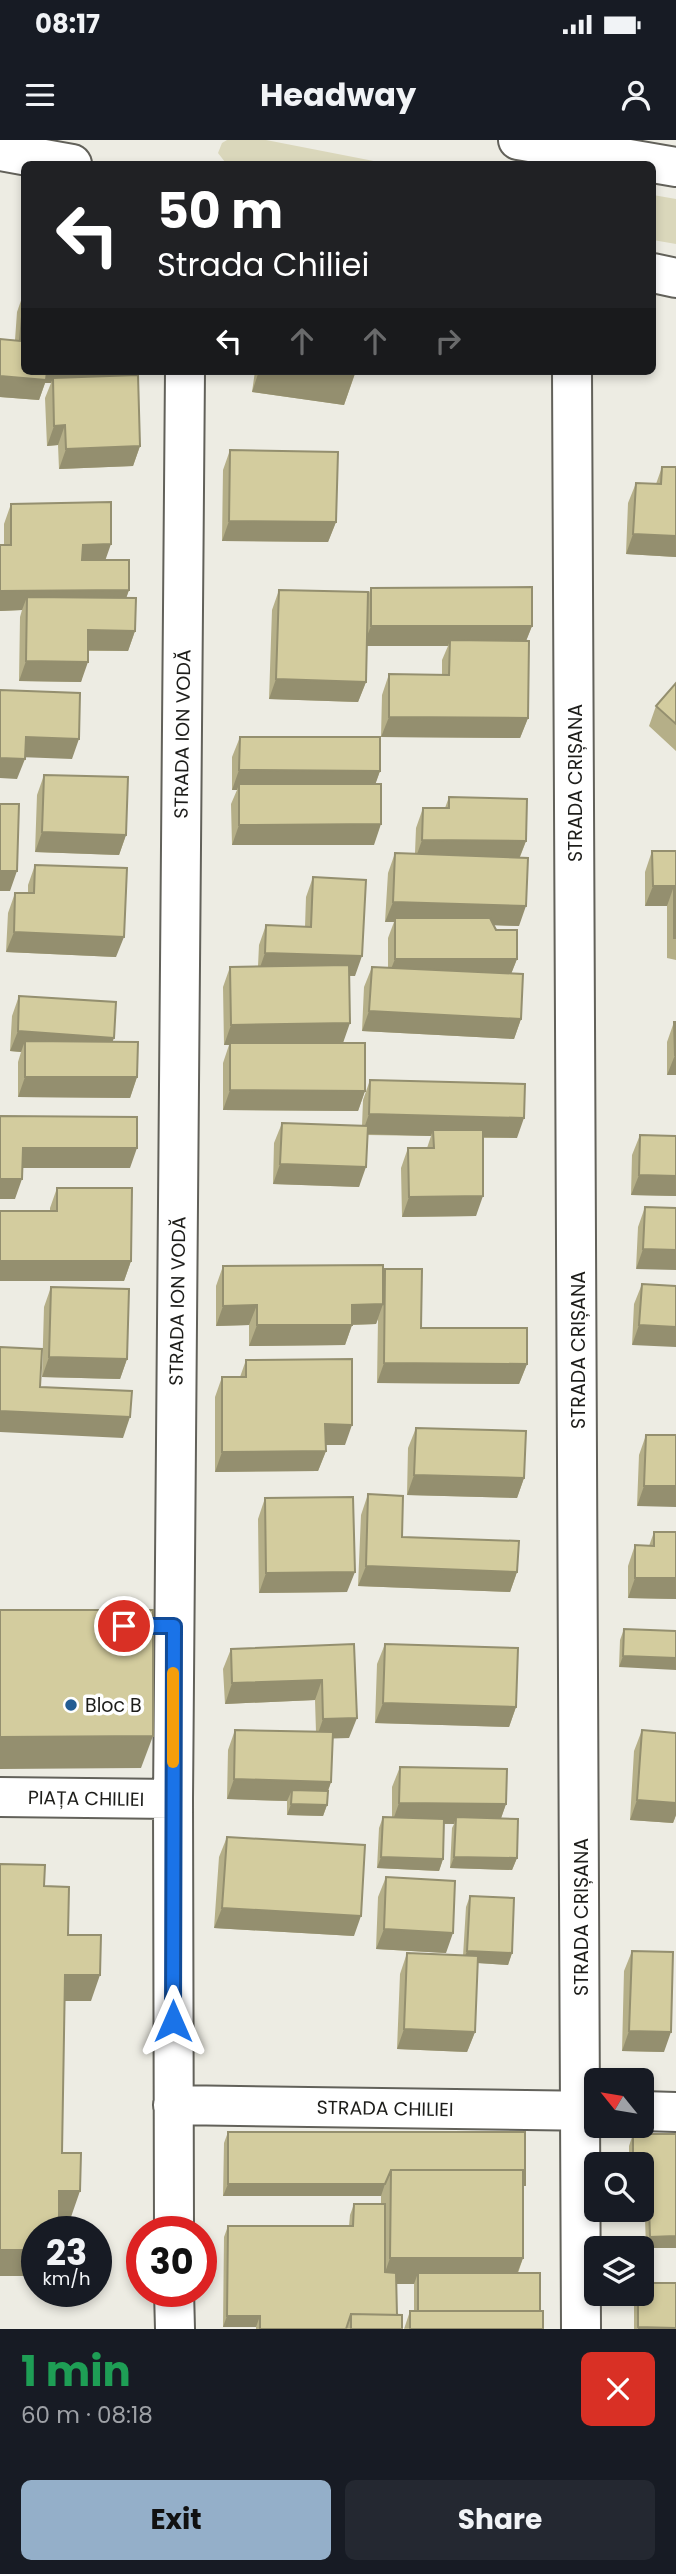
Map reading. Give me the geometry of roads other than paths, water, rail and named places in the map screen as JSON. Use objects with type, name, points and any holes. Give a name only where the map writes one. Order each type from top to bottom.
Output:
[{"type":"street","points":[[518,140],[641,161]]},
{"type":"street","points":[[0,151],[55,161]]},
{"type":"street","points":[[656,164],[676,167]]},
{"type":"street","points":[[656,274],[676,278]]},
{"type":"street","name":"STRADA ION VODĂ","points":[[174,2216],[174,1626],[185,375]]},
{"type":"street","name":"STRADA CRIȘANA","points":[[572,375],[589,2068]]},
{"type":"street","points":[[134,1626],[174,1626]]},
{"type":"street","name":"PIAȚA CHILIEI","points":[[0,1797],[173,1799]]},
{"type":"street","name":"STRADA CHILIEI","points":[[173,2105],[584,2110]]},
{"type":"street","points":[[654,2111],[676,2112]]},
{"type":"street","name":"STRADA CRIȘANA","points":[[581,2329],[588,2138]]},
{"type":"street","points":[[174,2307],[175,2329]]},
{"type":"place","name":"Bloc B","points":[[71,1705]]}]
